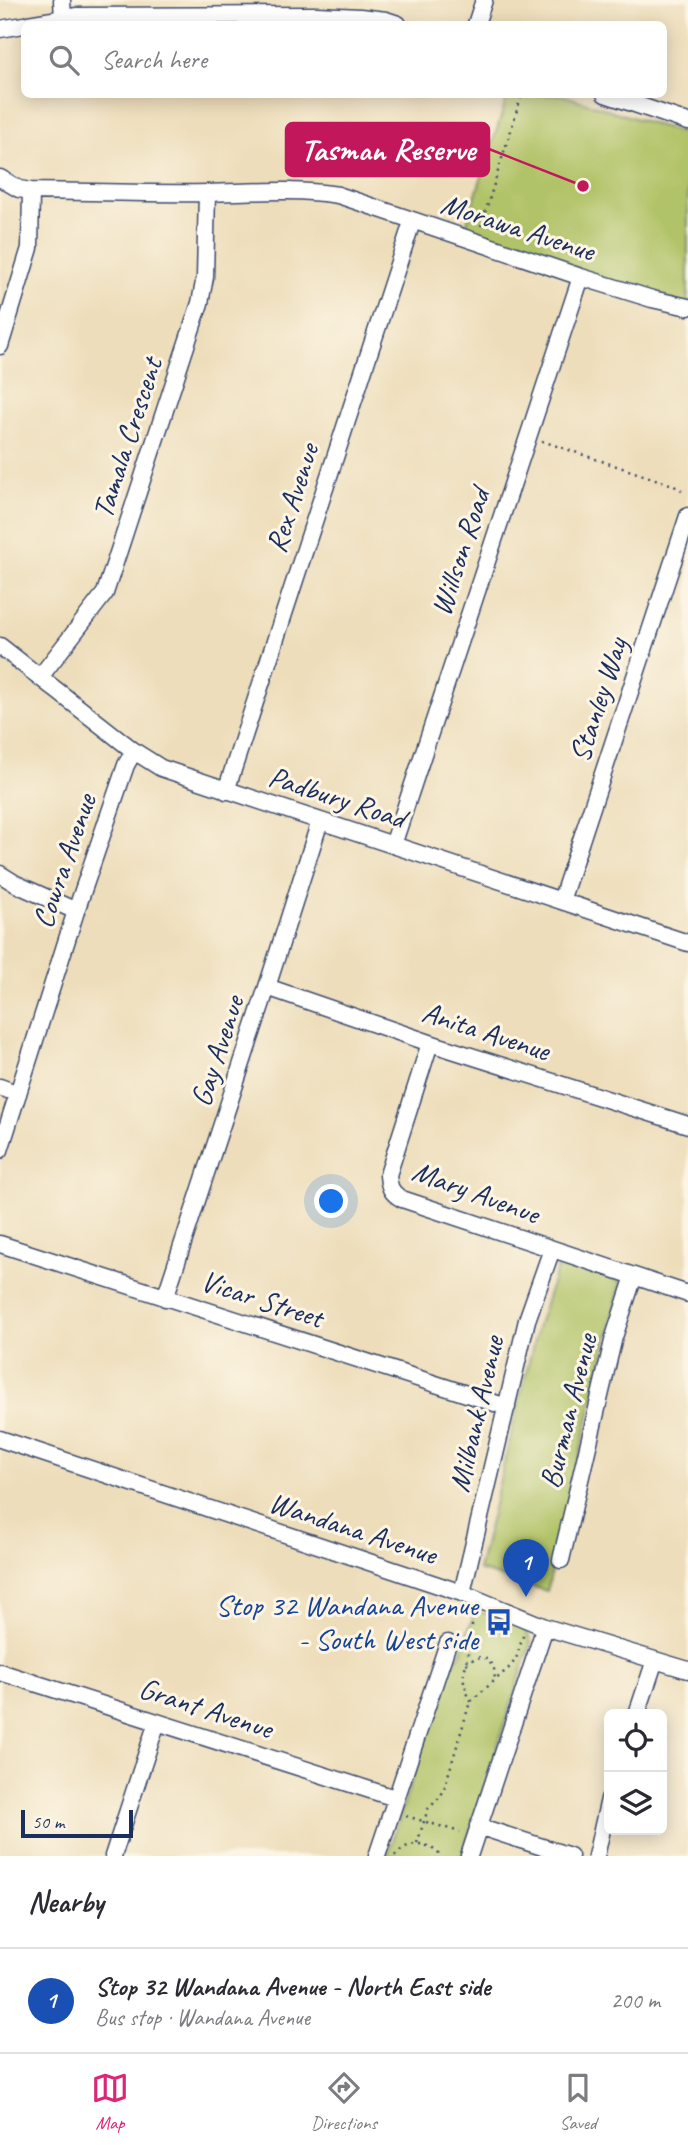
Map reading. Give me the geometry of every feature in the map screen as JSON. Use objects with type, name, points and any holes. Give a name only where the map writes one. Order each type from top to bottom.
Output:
[{"type":"street","points":[[62,0],[63,19]]},
{"type":"street","points":[[477,21],[484,0]]},
{"type":"street","points":[[51,21],[77,16],[317,7],[384,21]]},
{"type":"street","points":[[0,29],[21,26]]},
{"type":"street","points":[[620,98],[686,117]]},
{"type":"street","name":"Morawa Avenue","points":[[0,178],[19,189],[31,191],[316,191],[338,195],[412,222],[652,299],[688,307]]},
{"type":"street","points":[[0,346],[30,248],[31,191]]},
{"type":"street","name":"Tamala Crescent","points":[[40,677],[105,593],[200,303],[205,277],[206,193]]},
{"type":"street","name":"Rex Avenue","points":[[226,791],[412,222]]},
{"type":"street","name":"Willson Road","points":[[393,845],[581,276]]},
{"type":"street","name":"Stanley Way","points":[[561,901],[688,516]]},
{"type":"street","name":"Padbury Road","points":[[0,646],[134,751],[161,768],[688,943]]},
{"type":"street","name":"Cowra Avenue","points":[[0,1150],[125,765],[134,751]]},
{"type":"street","name":"Gay Avenue","points":[[164,1298],[320,821]]},
{"type":"street","points":[[0,874],[26,889],[76,911]]},
{"type":"street","name":"Anita Avenue","points":[[267,987],[430,1043],[688,1125]]},
{"type":"street","name":"Mary Avenue","points":[[430,1043],[388,1175],[388,1186],[393,1194],[688,1294]]},
{"type":"street","points":[[0,1087],[18,1094]]},
{"type":"street","name":"Vicar Street","points":[[0,1244],[508,1407]]},
{"type":"street","name":"Milbank Avenue","points":[[462,1593],[527,1320],[552,1249]]},
{"type":"street","name":"Burman Avenue","points":[[561,1560],[614,1337],[634,1276]]},
{"type":"street","name":"Wandana Avenue","points":[[0,1439],[462,1593],[545,1627],[688,1670]]},
{"type":"street","points":[[469,1856],[473,1830],[545,1627]]},
{"type":"street","points":[[377,1856],[448,1643]]},
{"type":"street","points":[[639,1709],[656,1660]]},
{"type":"street","name":"Grant Avenue","points":[[0,1672],[395,1798]]},
{"type":"street","points":[[113,1856],[157,1721]]},
{"type":"street","points":[[596,1856],[604,1821]]},
{"type":"street","points":[[473,1830],[520,1848],[570,1856]]},
{"type":"path","points":[[476,242],[521,98]]},
{"type":"path","points":[[537,440],[673,485],[683,492]]},
{"type":"path","points":[[470,1702],[463,1678],[473,1616]]},
{"type":"path","points":[[416,1843],[428,1809],[441,1796],[470,1702],[516,1659],[524,1633]]},
{"type":"path","points":[[466,1664],[477,1657],[487,1659],[495,1668],[495,1681]]},
{"type":"path","points":[[401,1815],[473,1830]]},
{"type":"path","points":[[395,1856],[402,1848],[416,1843],[432,1847],[441,1856]]},
{"type":"green space","points":[[507,98],[571,98],[688,135],[688,305],[462,238]]},
{"type":"green space","points":[[560,1260],[621,1282],[547,1591],[478,1570],[538,1325]]},
{"type":"green space","points":[[475,1610],[524,1626],[531,1642],[462,1856],[387,1856],[449,1666],[461,1653]]},
{"type":"place","name":"Tasman Reserve","points":[[583,186]]},
{"type":"place","name":"Stop 32 Wandana Avenue - North East side","points":[[526,1597]]},
{"type":"place","name":"Stop 32 Wandana Avenue - South West side","points":[[499,1622]]}]
